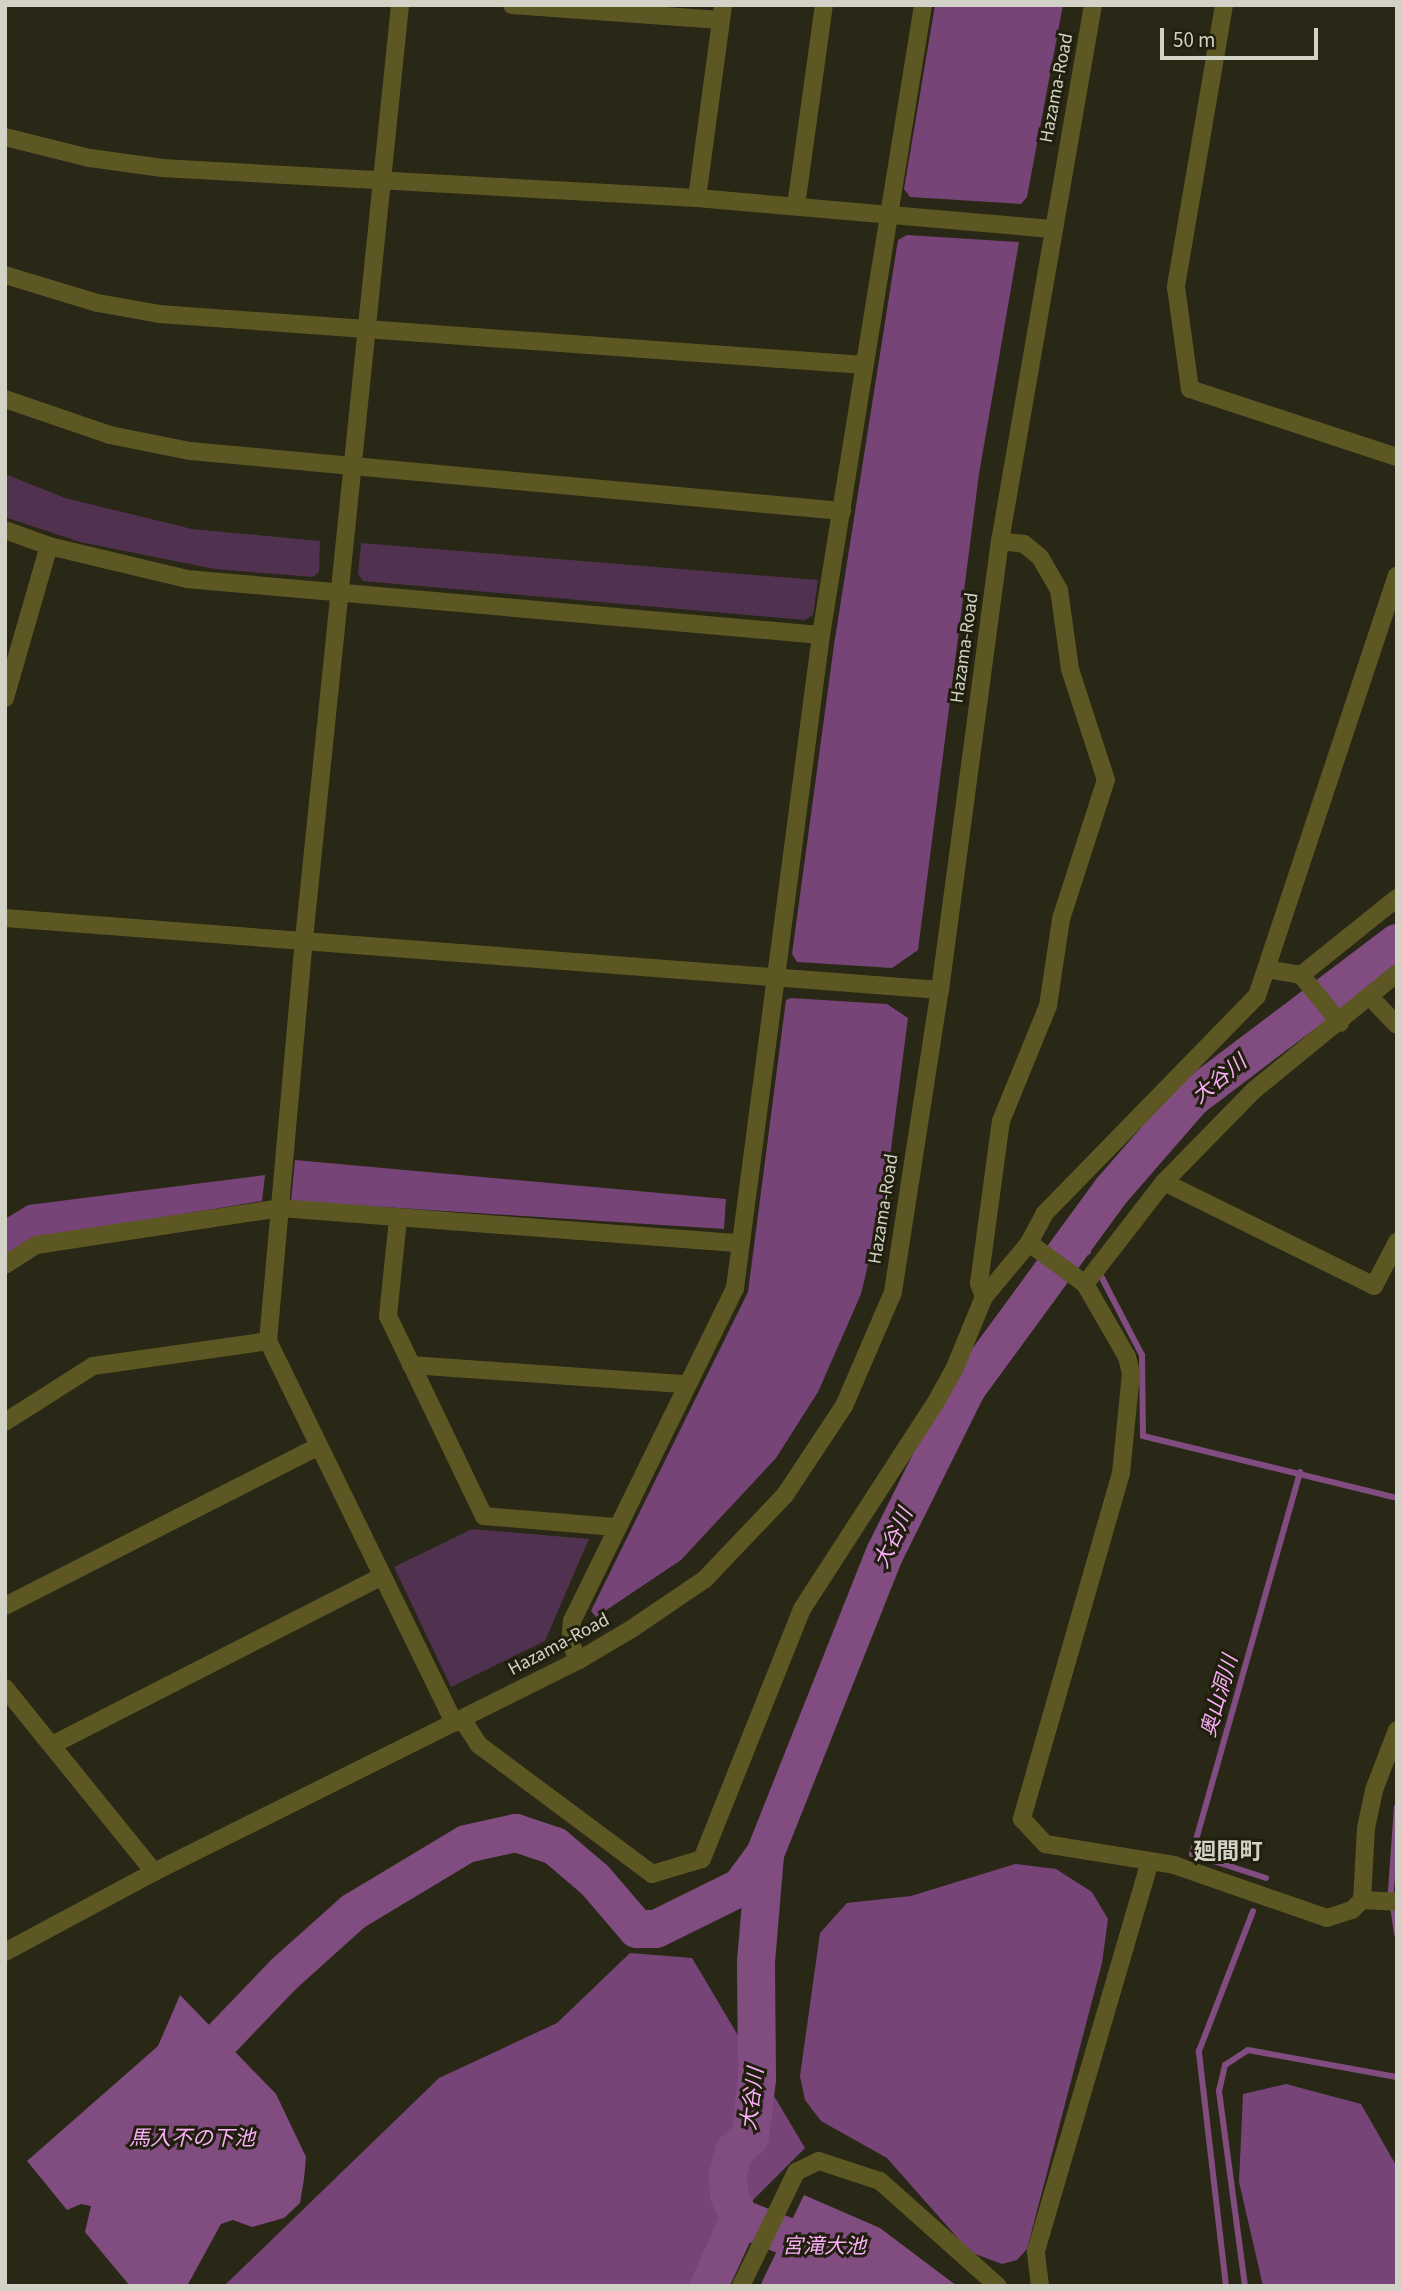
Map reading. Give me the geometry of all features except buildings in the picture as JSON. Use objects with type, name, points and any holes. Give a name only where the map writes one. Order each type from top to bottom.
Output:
[{"type":"street","points":[[400,5],[343,593],[304,938],[268,1340],[381,1577],[458,1721],[479,1745],[652,1874],[702,1859],[802,1609],[936,1402],[984,1297],[1037,1248],[1045,1213],[1257,996],[1397,576]]},
{"type":"street","points":[[512,5],[721,12],[697,198]]},
{"type":"street","points":[[796,206],[824,5]]},
{"type":"street","points":[[579,1660],[570,1643],[572,1621],[615,1527],[735,1287],[821,635],[923,5]]},
{"type":"street","name":"Hazama-Road","points":[[5,1952],[154,1872],[579,1660],[705,1578],[785,1495],[845,1406],[893,1292],[940,990],[1000,541],[1052,229],[1093,5]]},
{"type":"street","points":[[1224,5],[1176,286],[1190,389],[1397,457]]},
{"type":"street","points":[[5,137],[90,158],[162,168],[697,198],[1052,229]]},
{"type":"street","points":[[5,275],[85,300],[159,314],[368,327],[864,365]]},
{"type":"street","points":[[5,399],[110,435],[190,451],[842,511]]},
{"type":"street","points":[[5,530],[49,546],[187,579],[821,635]]},
{"type":"street","points":[[984,1297],[979,1283],[1001,1121],[1048,1006],[1061,919],[1106,780],[1070,669],[1059,590],[1040,557],[1024,544],[1000,541]]},
{"type":"street","points":[[5,698],[49,546]]},
{"type":"street","points":[[1301,975],[1397,898]]},
{"type":"street","points":[[5,918],[304,938],[774,979],[940,990]]},
{"type":"street","points":[[1267,969],[1301,975],[1340,1023]]},
{"type":"street","points":[[1086,1284],[1164,1182],[1253,1091],[1340,1023],[1397,973]]},
{"type":"street","points":[[1369,996],[1397,1025]]},
{"type":"street","points":[[1164,1182],[1374,1286],[1397,1242]]},
{"type":"street","points":[[5,1265],[36,1245],[280,1208],[739,1243]]},
{"type":"street","points":[[398,1219],[388,1316],[484,1516],[615,1527]]},
{"type":"street","points":[[1037,1248],[1086,1284],[1127,1357],[1127,1436],[1121,1472],[1022,1819],[1045,1844],[1174,1865],[1327,1918],[1352,1910],[1362,1900],[1371,1802],[1397,1730]]},
{"type":"street","points":[[5,1422],[93,1366],[268,1340]]},
{"type":"street","points":[[411,1365],[685,1384]]},
{"type":"street","points":[[5,1606],[319,1446]]},
{"type":"street","points":[[52,1745],[381,1577]]},
{"type":"street","points":[[5,1688],[154,1872]]},
{"type":"street","points":[[1040,2286],[1036,2251],[1150,1861]]},
{"type":"street","points":[[1362,1900],[1390,1902]]},
{"type":"street","points":[[741,2286],[796,2172],[819,2161],[880,2181],[998,2286]]},
{"type":"shaded area","points":[[935,5],[1063,5],[1027,197],[1021,204],[910,197],[904,189]]},
{"type":"shaded area","points":[[907,235],[1019,242],[979,474],[918,950],[892,968],[797,962],[792,954],[834,645],[898,240]]},
{"type":"shaded area","points":[[5,474],[65,498],[192,529],[320,541],[319,572],[313,577],[215,569],[80,542],[5,517]]},
{"type":"shaded area","points":[[361,543],[818,580],[813,615],[805,620],[363,581],[358,574]]},
{"type":"shaded area","points":[[791,998],[887,1004],[908,1018],[886,1188],[861,1294],[818,1392],[776,1458],[681,1560],[596,1617],[591,1611],[748,1292],[786,1000]]},
{"type":"shaded area","points":[[295,1160],[726,1199],[724,1229],[291,1201]]},
{"type":"shaded area","points":[[265,1175],[262,1201],[37,1238],[5,1259],[5,1219],[28,1205]]},
{"type":"shaded area","points":[[472,1529],[589,1539],[545,1641],[451,1687],[394,1567]]},
{"type":"shaded area","points":[[1015,1864],[1056,1869],[1092,1892],[1108,1919],[1102,1963],[1027,2249],[1017,2260],[1002,2264],[970,2252],[887,2158],[821,2121],[805,2100],[800,2076],[820,1933],[847,1903],[911,1896]]},
{"type":"shaded area","points":[[630,1953],[692,1958],[805,2148],[731,2222],[699,2286],[224,2286],[439,2078],[557,2023]]},
{"type":"shaded area","points":[[1286,2084],[1361,2104],[1397,2167],[1397,2286],[1263,2286],[1239,2182],[1243,2094]]},
{"type":"water","name":"馬入不の下池","points":[[180,1995],[276,2094],[306,2157],[300,2203],[284,2218],[252,2227],[233,2220],[221,2224],[187,2286],[130,2286],[85,2232],[91,2206],[81,2204],[67,2210],[27,2161],[158,2046]]},
{"type":"water","name":"宮滝大池","points":[[804,2195],[880,2228],[957,2286],[760,2286]]},
{"type":"waterway","name":"大谷川","points":[[709,2286],[740,2218],[729,2195],[728,2173],[734,2151],[750,2137],[757,2079],[756,1962],[765,1854],[885,1553],[967,1388],[1112,1190],[1192,1098],[1397,943]]},
{"type":"waterway","points":[[1079,1235],[1088,1252]]},
{"type":"waterway","points":[[1101,1276],[1142,1355],[1143,1436],[1397,1498]]},
{"type":"waterway","name":"奥山洞川","points":[[1266,1878],[1192,1854],[1300,1472]]},
{"type":"waterway","points":[[1397,1807],[1391,1891],[1397,1934]]},
{"type":"waterway","points":[[214,2047],[284,1974],[353,1912],[466,1844],[516,1833],[555,1846],[595,1880],[637,1929],[656,1929],[741,1887],[765,1854]]},
{"type":"waterway","name":"奥山洞川","points":[[1226,2286],[1199,2051],[1253,1911]]},
{"type":"waterway","points":[[1245,2286],[1219,2091],[1225,2065],[1248,2050],[1397,2077]]},
{"type":"waterway","points":[[740,2218],[796,2240]]},
{"type":"district","name":"廻間町","points":[[1228,1852]]}]
